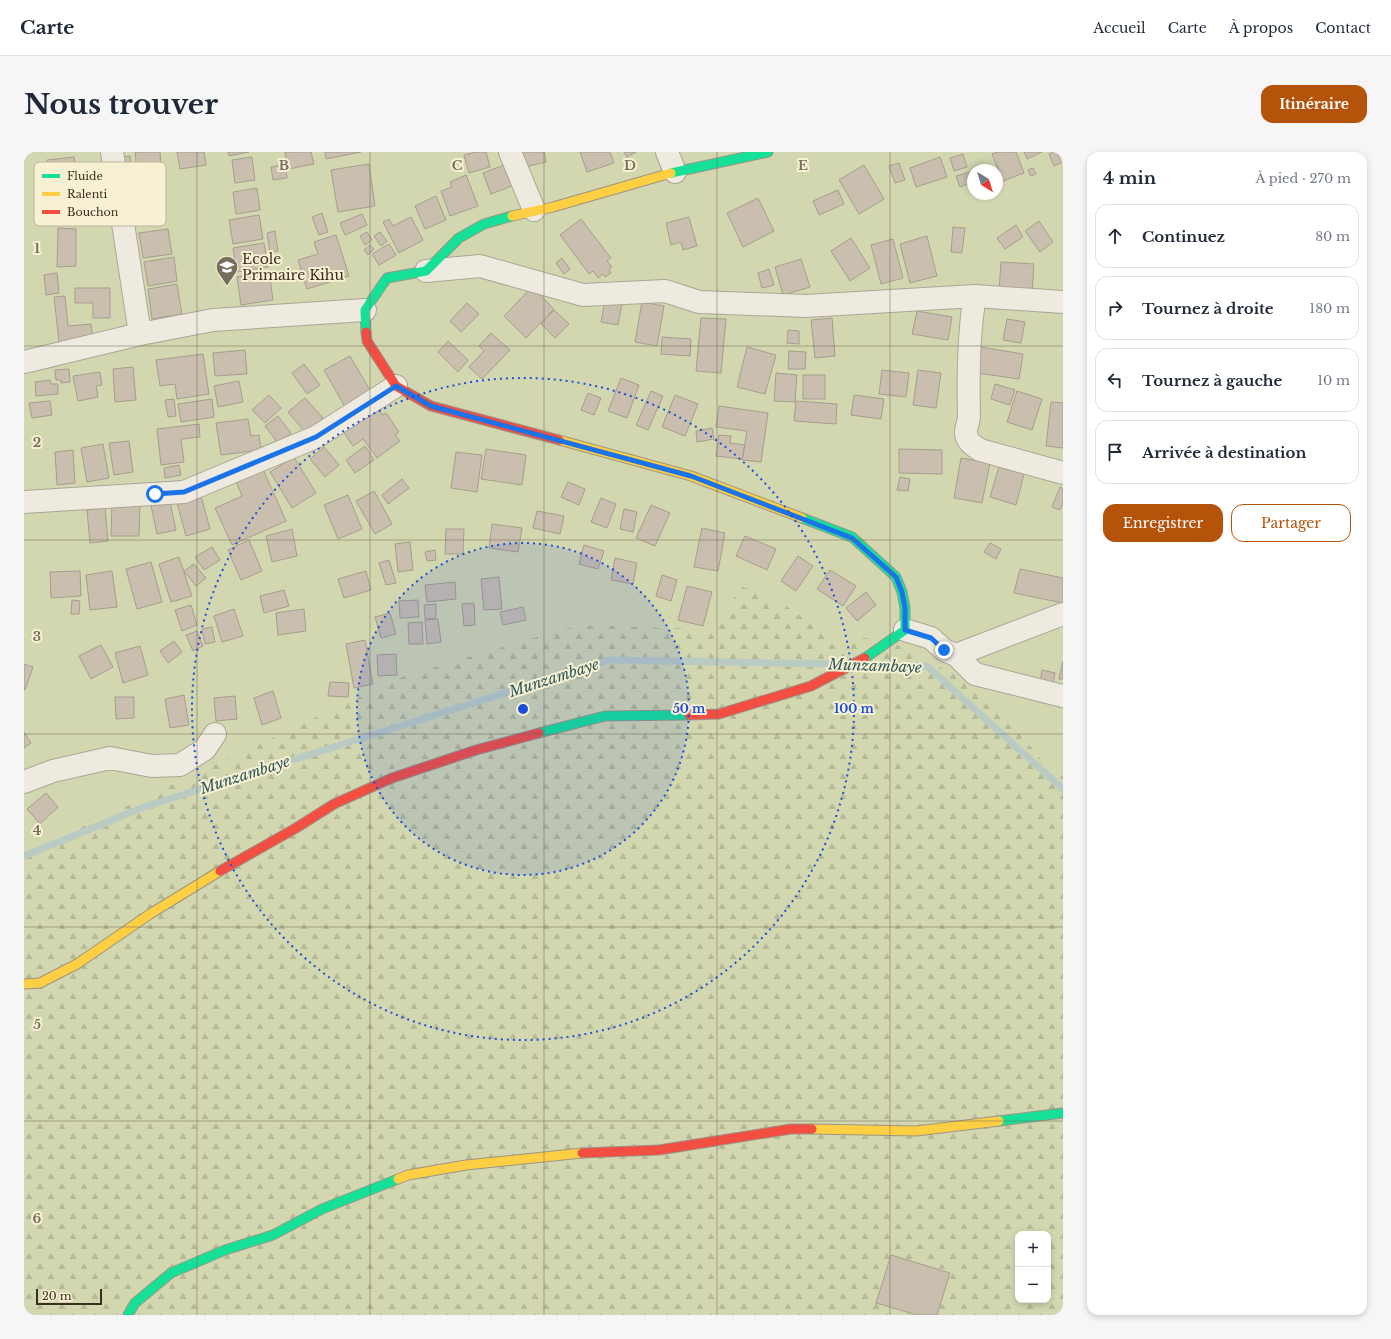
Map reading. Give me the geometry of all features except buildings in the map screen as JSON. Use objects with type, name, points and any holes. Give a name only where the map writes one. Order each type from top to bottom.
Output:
[{"type":"street","points":[[112,152],[114,162]]},
{"type":"street","points":[[510,152],[534,210]]},
{"type":"street","points":[[667,152],[676,172]]},
{"type":"street","points":[[426,271],[460,238],[484,224],[534,210],[553,207],[676,172],[768,152]]},
{"type":"street","points":[[123,226],[140,334]]},
{"type":"street","points":[[905,630],[905,608],[902,592],[896,577],[852,538],[691,476],[431,406],[396,386],[367,341],[365,310],[387,278],[426,271],[480,266],[583,295],[665,291],[699,302],[806,306],[975,296],[1063,302]]},
{"type":"street","points":[[975,296],[971,318],[968,398],[969,419],[965,432],[969,442],[980,450],[1063,473]]},
{"type":"street","points":[[24,362],[140,334],[213,320],[365,310]]},
{"type":"street","points":[[24,502],[184,492],[316,437],[396,386]]},
{"type":"street","points":[[956,656],[1063,614]]},
{"type":"street","points":[[905,630],[931,638],[944,650],[956,656],[975,674],[1063,696]]},
{"type":"street","points":[[24,984],[40,983],[77,964],[150,914],[241,858],[296,828],[334,804],[392,778],[476,750],[605,716],[719,714],[811,686],[866,658],[905,630]]},
{"type":"street","points":[[24,782],[53,771],[110,758],[152,766],[180,765],[204,749],[215,734]]},
{"type":"street","points":[[128,1315],[135,1303],[171,1273],[225,1250],[273,1236],[322,1209],[408,1175],[466,1165],[526,1158],[597,1152],[659,1150],[791,1129],[836,1128],[916,1131],[1063,1113]]},
{"type":"green space","points":[[24,152],[1063,152],[1063,776],[1051,771],[983,689],[882,637],[837,639],[762,590],[742,587],[711,629],[578,625],[406,675],[24,854]]},
{"type":"green space","points":[[742,587],[762,590],[837,639],[882,637],[983,689],[1051,771],[1063,776],[1063,1315],[24,1315],[24,854],[406,675],[578,625],[710,629]]},
{"type":"waterway","name":"Munzambaye","points":[[24,856],[144,807],[609,660],[838,664]]},
{"type":"waterway","name":"Munzambaye","points":[[865,665],[927,666],[1063,789]]},
{"type":"traffic: fast","points":[[671,173],[768,152]]},
{"type":"traffic: fast","points":[[366,332],[365,310],[387,278],[426,271],[459,238],[484,224],[512,216]]},
{"type":"traffic: fast","points":[[802,518],[852,537],[896,577],[902,592],[905,608],[905,630],[865,658]]},
{"type":"traffic: fast","points":[[539,733],[605,716],[689,715]]},
{"type":"traffic: fast","points":[[999,1121],[1063,1113]]},
{"type":"traffic: fast","points":[[128,1315],[135,1303],[171,1273],[225,1250],[273,1235],[322,1209],[398,1179]]},
{"type":"traffic: slow","points":[[512,216],[553,207],[671,173]]},
{"type":"traffic: slow","points":[[559,440],[691,476],[802,518]]},
{"type":"traffic: slow","points":[[24,984],[40,983],[77,964],[150,914],[220,871]]},
{"type":"traffic: slow","points":[[812,1129],[916,1131],[999,1121]]},
{"type":"traffic: slow","points":[[398,1179],[408,1175],[466,1165],[582,1153]]},
{"type":"traffic: jam","points":[[366,332],[367,341],[396,386],[431,406],[559,440]]},
{"type":"traffic: jam","points":[[689,715],[719,714],[811,686],[865,658]]},
{"type":"traffic: jam","points":[[220,871],[296,828],[334,804],[392,778],[476,750],[539,733]]},
{"type":"traffic: jam","points":[[582,1153],[659,1150],[791,1129],[812,1129]]},
{"type":"place","name":"Ecole Primaire Kihu","points":[[227,286]]},
{"type":"route","points":[[155,494],[184,492],[316,437],[396,386],[431,406],[691,476],[852,538],[896,577],[902,592],[905,608],[905,630],[931,638],[944,650]]}]
